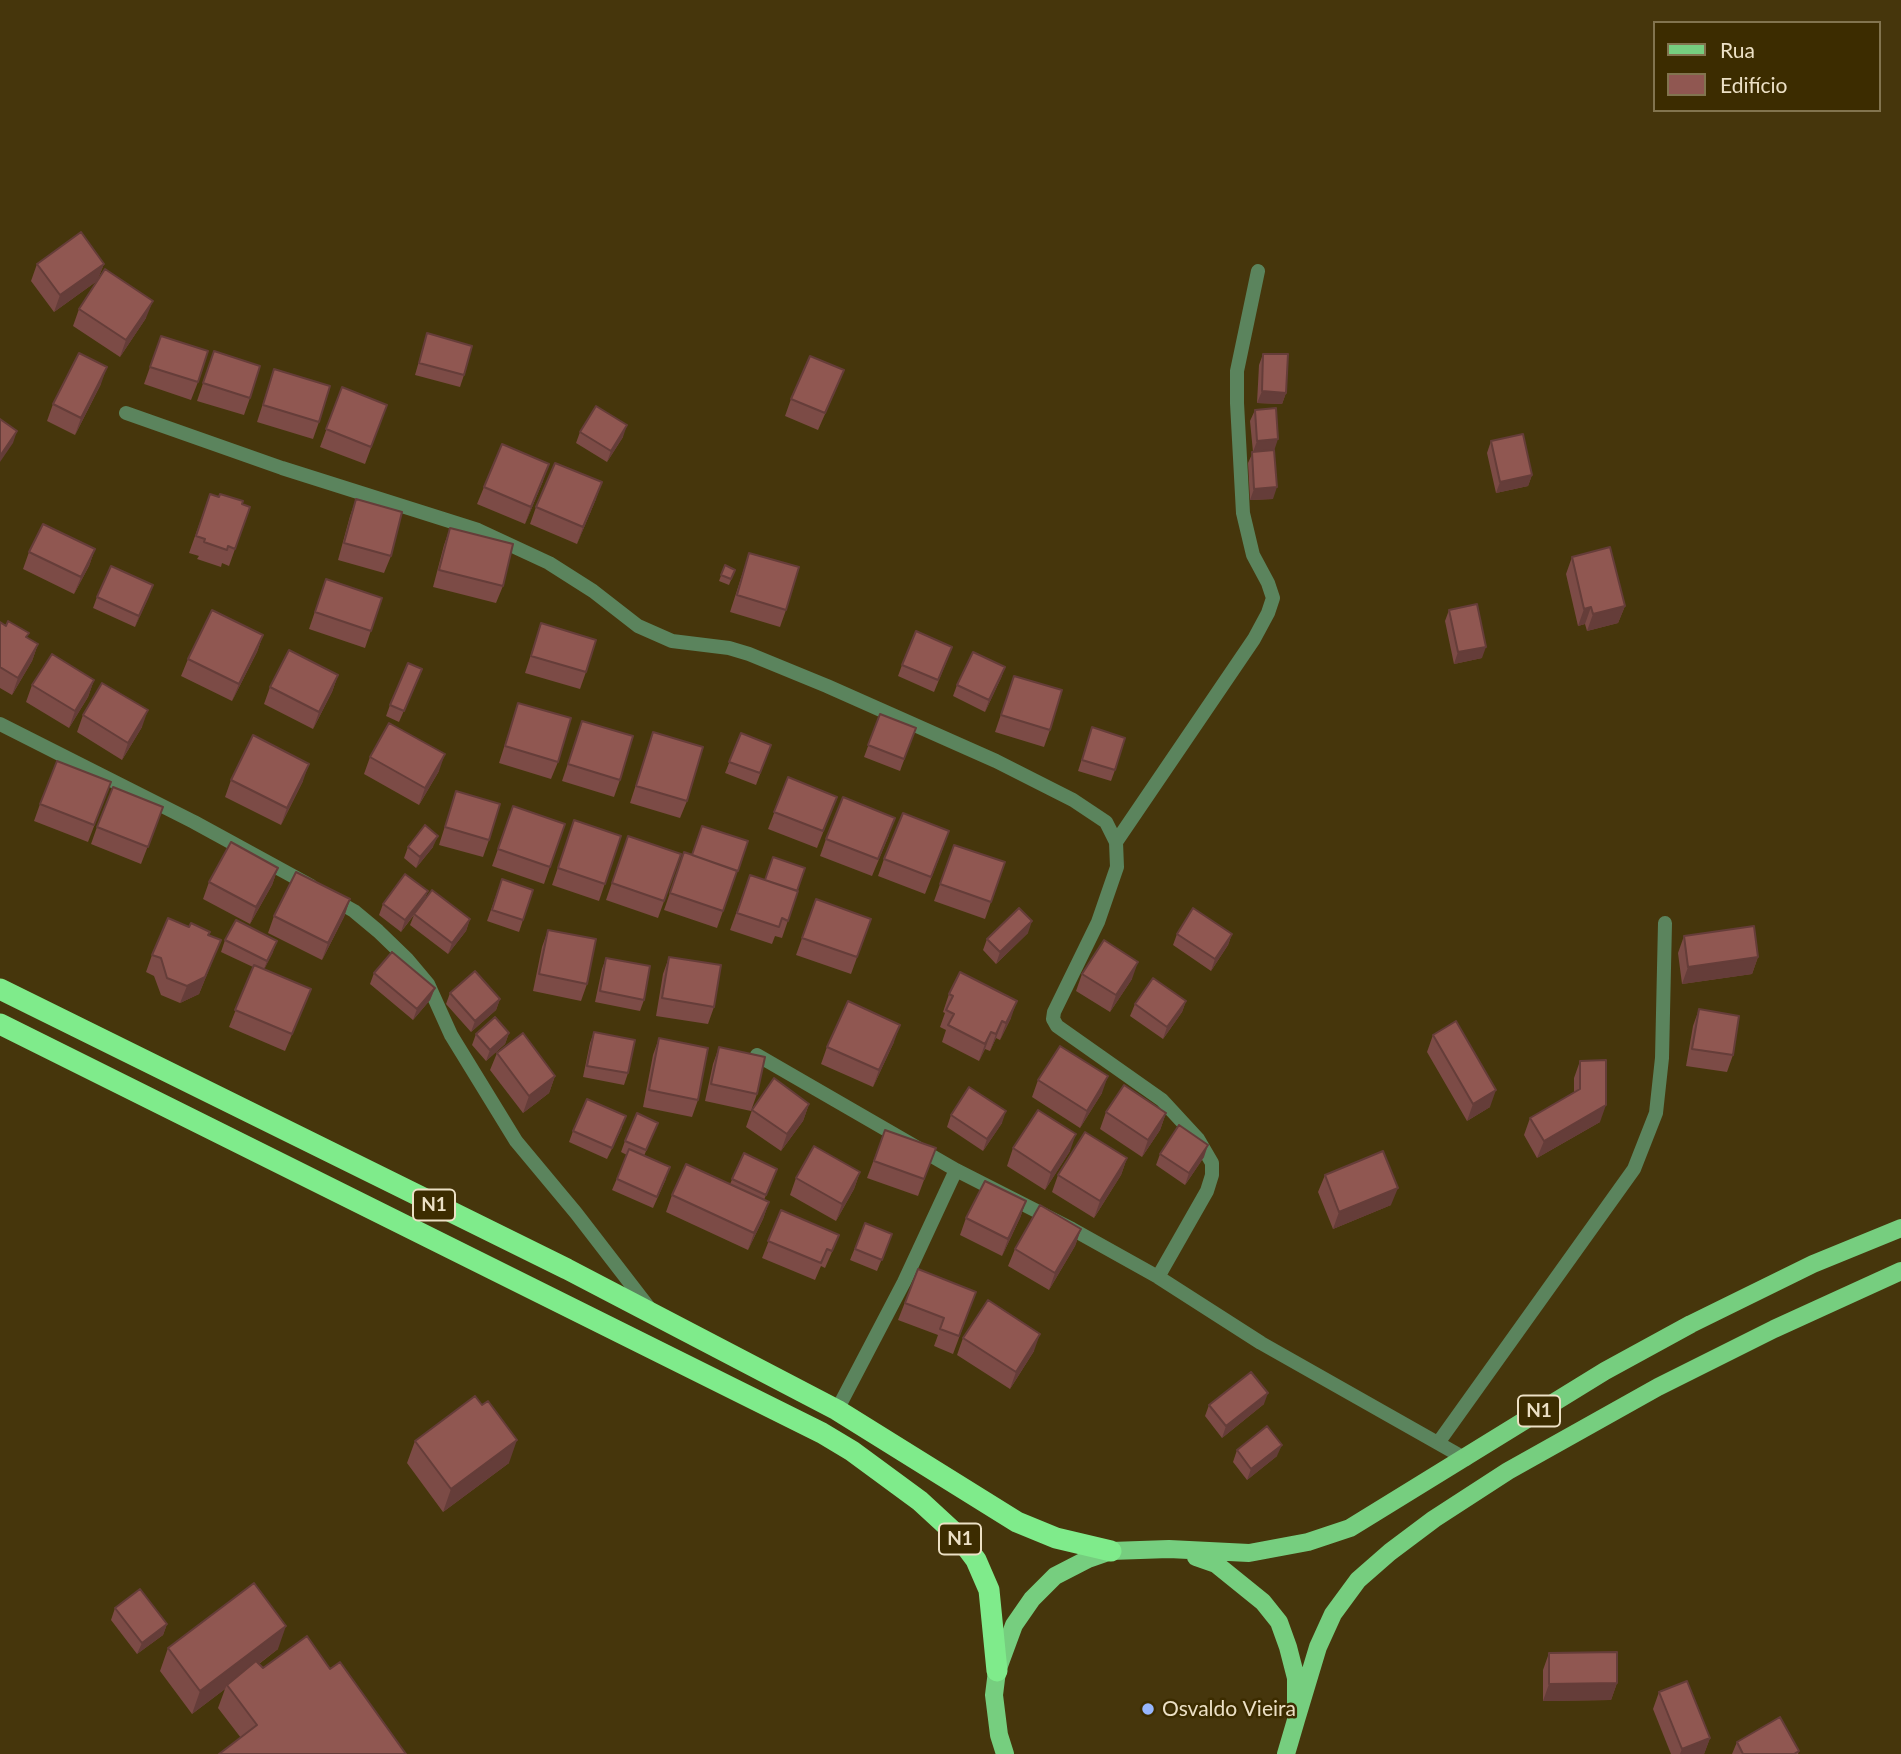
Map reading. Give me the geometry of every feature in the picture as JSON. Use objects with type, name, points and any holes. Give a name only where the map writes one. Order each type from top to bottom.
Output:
[{"type":"highway","name":"N1","points":[[0,989],[567,1269],[837,1410],[1017,1522],[1056,1538],[1111,1551]]},
{"type":"highway","name":"N1","points":[[0,1024],[822,1433],[852,1451],[920,1501],[958,1536],[976,1560],[989,1590],[997,1671]]},
{"type":"main road","name":"N1","points":[[1169,1549],[1249,1553],[1308,1542],[1350,1528],[1605,1371],[1691,1324],[1813,1264],[1901,1228]]},
{"type":"main road","name":"N1","points":[[1296,1720],[1318,1647],[1334,1614],[1358,1580],[1434,1519],[1507,1471],[1647,1394],[1774,1329],[1901,1272]]},
{"type":"main road","points":[[1005,1754],[999,1735],[994,1695],[997,1671],[1014,1625],[1032,1599],[1055,1576],[1088,1559],[1111,1551],[1169,1549],[1216,1564],[1263,1602],[1279,1622],[1289,1647],[1296,1678],[1296,1720],[1286,1754]]},
{"type":"street","points":[[1116,842],[1254,639],[1273,598],[1253,555],[1244,513],[1237,403],[1237,371],[1258,271]]},
{"type":"street","points":[[126,413],[282,468],[478,530],[550,563],[593,591],[638,626],[672,641],[729,648],[749,654],[996,761],[1073,800],[1106,822],[1116,842],[1117,867],[1098,922],[1053,1019],[1057,1026],[1163,1100],[1198,1139],[1212,1163],[1212,1175],[1207,1191],[1158,1277]]},
{"type":"street","points":[[0,724],[194,822],[297,878],[354,911],[379,931],[428,984],[451,1035],[516,1141],[655,1315]]},
{"type":"street","points":[[1438,1443],[1634,1169],[1656,1114],[1662,1058],[1665,923]]},
{"type":"street","points":[[757,1055],[956,1170],[1072,1229],[1158,1277],[1261,1343],[1466,1459]]},
{"type":"street","points":[[837,1410],[904,1282],[956,1170]]},
{"type":"building","points":[[81,232],[104,264],[60,295],[37,264]]},
{"type":"building","points":[[105,269],[153,301],[126,340],[79,309]]},
{"type":"building","points":[[427,333],[472,346],[464,375],[419,363]]},
{"type":"building","points":[[161,336],[208,351],[198,382],[150,367]]},
{"type":"building","points":[[214,351],[260,366],[250,398],[203,383]]},
{"type":"building","points":[[79,353],[107,367],[81,418],[53,404]]},
{"type":"building","points":[[1263,354],[1288,354],[1286,393],[1262,391]]},
{"type":"building","points":[[810,356],[844,370],[825,413],[791,399]]},
{"type":"building","points":[[274,369],[330,386],[319,422],[263,405]]},
{"type":"building","points":[[342,387],[387,405],[371,447],[326,429]]},
{"type":"building","points":[[596,406],[627,425],[611,451],[580,432]]},
{"type":"building","points":[[1276,408],[1278,439],[1257,441],[1255,410]]},
{"type":"building","points":[[0,419],[17,431],[0,456]]},
{"type":"building","points":[[1523,434],[1532,475],[1500,482],[1491,441]]},
{"type":"building","points":[[502,444],[549,464],[531,507],[484,487]]},
{"type":"building","points":[[1274,450],[1277,487],[1254,489],[1252,452]]},
{"type":"building","points":[[555,463],[602,482],[583,527],[536,507]]},
{"type":"building","points":[[210,494],[243,501],[242,504],[250,507],[235,549],[228,546],[227,550],[204,542],[205,539],[196,536]]},
{"type":"building","points":[[356,499],[402,512],[391,556],[344,543]]},
{"type":"building","points":[[43,524],[95,549],[81,577],[29,552]]},
{"type":"building","points":[[450,528],[513,544],[503,586],[439,570]]},
{"type":"building","points":[[1610,547],[1625,606],[1593,614],[1591,607],[1584,609],[1572,557]]},
{"type":"building","points":[[749,553],[799,567],[786,610],[737,595]]},
{"type":"building","points":[[725,565],[735,570],[731,579],[721,575]]},
{"type":"building","points":[[111,566],[153,585],[139,616],[97,597]]},
{"type":"building","points":[[326,579],[382,598],[371,631],[315,612]]},
{"type":"building","points":[[1477,604],[1486,647],[1458,652],[1449,610]]},
{"type":"building","points":[[212,610],[263,635],[239,684],[188,659]]},
{"type":"building","points":[[8,621],[29,633],[26,637],[38,644],[18,678],[0,667],[0,622],[6,626]]},
{"type":"building","points":[[541,623],[596,640],[586,672],[531,656]]},
{"type":"building","points":[[916,631],[952,647],[938,680],[902,665]]},
{"type":"building","points":[[289,650],[338,675],[319,712],[270,687]]},
{"type":"building","points":[[973,652],[1005,667],[989,700],[957,685]]},
{"type":"building","points":[[52,654],[94,680],[75,711],[32,685]]},
{"type":"building","points":[[408,663],[422,669],[404,711],[390,705]]},
{"type":"building","points":[[1014,676],[1062,690],[1050,730],[1001,715]]},
{"type":"building","points":[[102,683],[148,710],[128,743],[83,715]]},
{"type":"building","points":[[518,703],[571,718],[558,762],[505,746]]},
{"type":"building","points":[[880,714],[916,728],[904,759],[868,745]]},
{"type":"building","points":[[582,721],[633,736],[620,780],[568,764]]},
{"type":"building","points":[[389,723],[445,754],[425,788],[370,757]]},
{"type":"building","points":[[1092,727],[1125,738],[1115,770],[1082,760]]},
{"type":"building","points":[[653,732],[703,747],[687,801],[636,786]]},
{"type":"building","points":[[741,733],[771,745],[760,773],[729,762]]},
{"type":"building","points":[[253,735],[309,764],[287,808],[231,780]]},
{"type":"building","points":[[57,761],[111,782],[94,825],[40,804]]},
{"type":"building","points":[[788,777],[837,797],[823,831],[774,812]]},
{"type":"building","points":[[113,787],[163,807],[148,847],[97,827]]},
{"type":"building","points":[[456,791],[500,804],[489,840],[445,827]]},
{"type":"building","points":[[843,797],[895,818],[878,859],[826,839]]},
{"type":"building","points":[[513,806],[565,824],[550,867],[498,849]]},
{"type":"building","points":[[903,813],[949,831],[931,877],[884,859]]},
{"type":"building","points":[[574,820],[621,836],[605,884],[558,868]]},
{"type":"building","points":[[425,825],[438,836],[420,857],[408,847]]},
{"type":"building","points":[[702,826],[748,841],[738,871],[692,855]]},
{"type":"building","points":[[628,836],[681,854],[664,901],[612,883]]},
{"type":"building","points":[[231,842],[278,868],[256,907],[209,882]]},
{"type":"building","points":[[954,845],[1005,862],[991,902],[940,884]]},
{"type":"building","points":[[684,852],[737,871],[723,911],[670,893]]},
{"type":"building","points":[[773,857],[805,868],[797,891],[765,880]]},
{"type":"building","points":[[296,872],[350,899],[328,943],[274,916]]},
{"type":"building","points":[[405,874],[428,891],[405,920],[383,904]]},
{"type":"building","points":[[750,875],[798,891],[788,921],[782,918],[779,927],[737,913]]},
{"type":"building","points":[[502,879],[533,890],[523,920],[492,910]]},
{"type":"building","points":[[432,890],[470,919],[452,943],[414,914]]},
{"type":"building","points":[[816,899],[871,919],[857,957],[802,938]]},
{"type":"building","points":[[1019,908],[1032,921],[1000,952],[987,939]]},
{"type":"building","points":[[1193,908],[1232,934],[1215,959],[1177,934]]},
{"type":"building","points":[[168,918],[189,927],[191,923],[221,940],[205,977],[187,986],[167,978],[161,958],[152,955]]},
{"type":"building","points":[[236,920],[277,941],[267,961],[225,940]]},
{"type":"building","points":[[1754,926],[1758,957],[1688,967],[1684,936]]},
{"type":"building","points":[[548,930],[596,939],[587,984],[539,974]]},
{"type":"building","points":[[1104,940],[1138,962],[1116,995],[1082,974]]},
{"type":"building","points":[[392,952],[435,988],[417,1009],[374,973]]},
{"type":"building","points":[[669,957],[721,965],[714,1007],[662,998]]},
{"type":"building","points":[[606,958],[650,966],[644,1000],[600,991]]},
{"type":"building","points":[[254,965],[311,989],[292,1034],[235,1010]]},
{"type":"building","points":[[475,971],[500,999],[475,1021],[450,993]]},
{"type":"building","points":[[960,972],[1017,1001],[1006,1023],[1002,1021],[996,1034],[991,1032],[985,1044],[948,1025],[954,1014],[946,1010],[953,996],[949,994]]},
{"type":"building","points":[[1153,978],[1186,1001],[1167,1027],[1135,1004]]},
{"type":"building","points":[[848,1001],[900,1025],[879,1070],[827,1047]]},
{"type":"building","points":[[1699,1009],[1739,1016],[1733,1055],[1692,1049]]},
{"type":"building","points":[[495,1017],[509,1033],[490,1050],[476,1034]]},
{"type":"building","points":[[1456,1021],[1496,1090],[1473,1104],[1433,1035]]},
{"type":"building","points":[[594,1032],[635,1040],[628,1073],[587,1066]]},
{"type":"building","points":[[523,1033],[555,1076],[529,1096],[497,1053]]},
{"type":"building","points":[[659,1038],[708,1048],[698,1100],[649,1090]]},
{"type":"building","points":[[1060,1046],[1108,1076],[1087,1111],[1038,1080]]},
{"type":"building","points":[[719,1047],[765,1057],[757,1094],[711,1084]]},
{"type":"building","points":[[1606,1060],[1606,1105],[1544,1141],[1530,1118],[1580,1089],[1580,1061]]},
{"type":"building","points":[[774,1078],[809,1104],[787,1134],[752,1110]]},
{"type":"building","points":[[1124,1085],[1166,1113],[1148,1140],[1106,1112]]},
{"type":"building","points":[[969,1087],[1006,1111],[987,1139],[951,1115]]},
{"type":"building","points":[[587,1099],[626,1116],[612,1148],[573,1131]]},
{"type":"building","points":[[1038,1110],[1076,1134],[1051,1173],[1013,1148]]},
{"type":"building","points":[[637,1113],[658,1123],[646,1150],[625,1141]]},
{"type":"building","points":[[1179,1125],[1208,1145],[1189,1173],[1160,1154]]},
{"type":"building","points":[[885,1130],[936,1148],[924,1179],[874,1161]]},
{"type":"building","points":[[1085,1132],[1127,1158],[1100,1201],[1058,1175]]},
{"type":"building","points":[[814,1146],[860,1172],[842,1204],[796,1178]]},
{"type":"building","points":[[629,1149],[670,1167],[657,1197],[617,1179]]},
{"type":"building","points":[[1383,1151],[1398,1188],[1339,1212],[1325,1175]]},
{"type":"building","points":[[744,1153],[777,1169],[766,1195],[732,1179]]},
{"type":"building","points":[[686,1164],[769,1202],[754,1233],[672,1195]]},
{"type":"building","points":[[985,1181],[1026,1201],[1008,1239],[966,1218]]},
{"type":"building","points":[[1040,1205],[1081,1229],[1055,1273],[1015,1249]]},
{"type":"building","points":[[781,1210],[839,1235],[832,1251],[827,1249],[821,1263],[768,1241]]},
{"type":"building","points":[[865,1223],[892,1234],[882,1260],[855,1249]]},
{"type":"building","points":[[918,1269],[976,1292],[959,1336],[940,1329],[944,1318],[905,1303]]},
{"type":"building","points":[[988,1300],[1040,1334],[1016,1372],[963,1338]]},
{"type":"building","points":[[1251,1372],[1268,1393],[1226,1426],[1209,1405]]},
{"type":"building","points":[[475,1396],[482,1405],[488,1401],[517,1440],[451,1489],[415,1441]]},
{"type":"building","points":[[1267,1426],[1282,1445],[1251,1469],[1237,1450]]},
{"type":"building","points":[[254,1583],[286,1626],[200,1691],[168,1648]]},
{"type":"building","points":[[140,1589],[167,1624],[142,1643],[115,1608]]},
{"type":"building","points":[[307,1636],[330,1669],[340,1662],[406,1754],[219,1754],[257,1725],[227,1685],[256,1661],[263,1668]]},
{"type":"building","points":[[1617,1652],[1617,1683],[1549,1684],[1549,1653]]},
{"type":"building","points":[[1687,1681],[1710,1738],[1682,1749],[1659,1692]]},
{"type":"building","points":[[1780,1717],[1799,1751],[1794,1754],[1743,1754],[1737,1742]]},
{"type":"place","name":"Osvaldo Vieira","points":[[1148,1709]]}]
